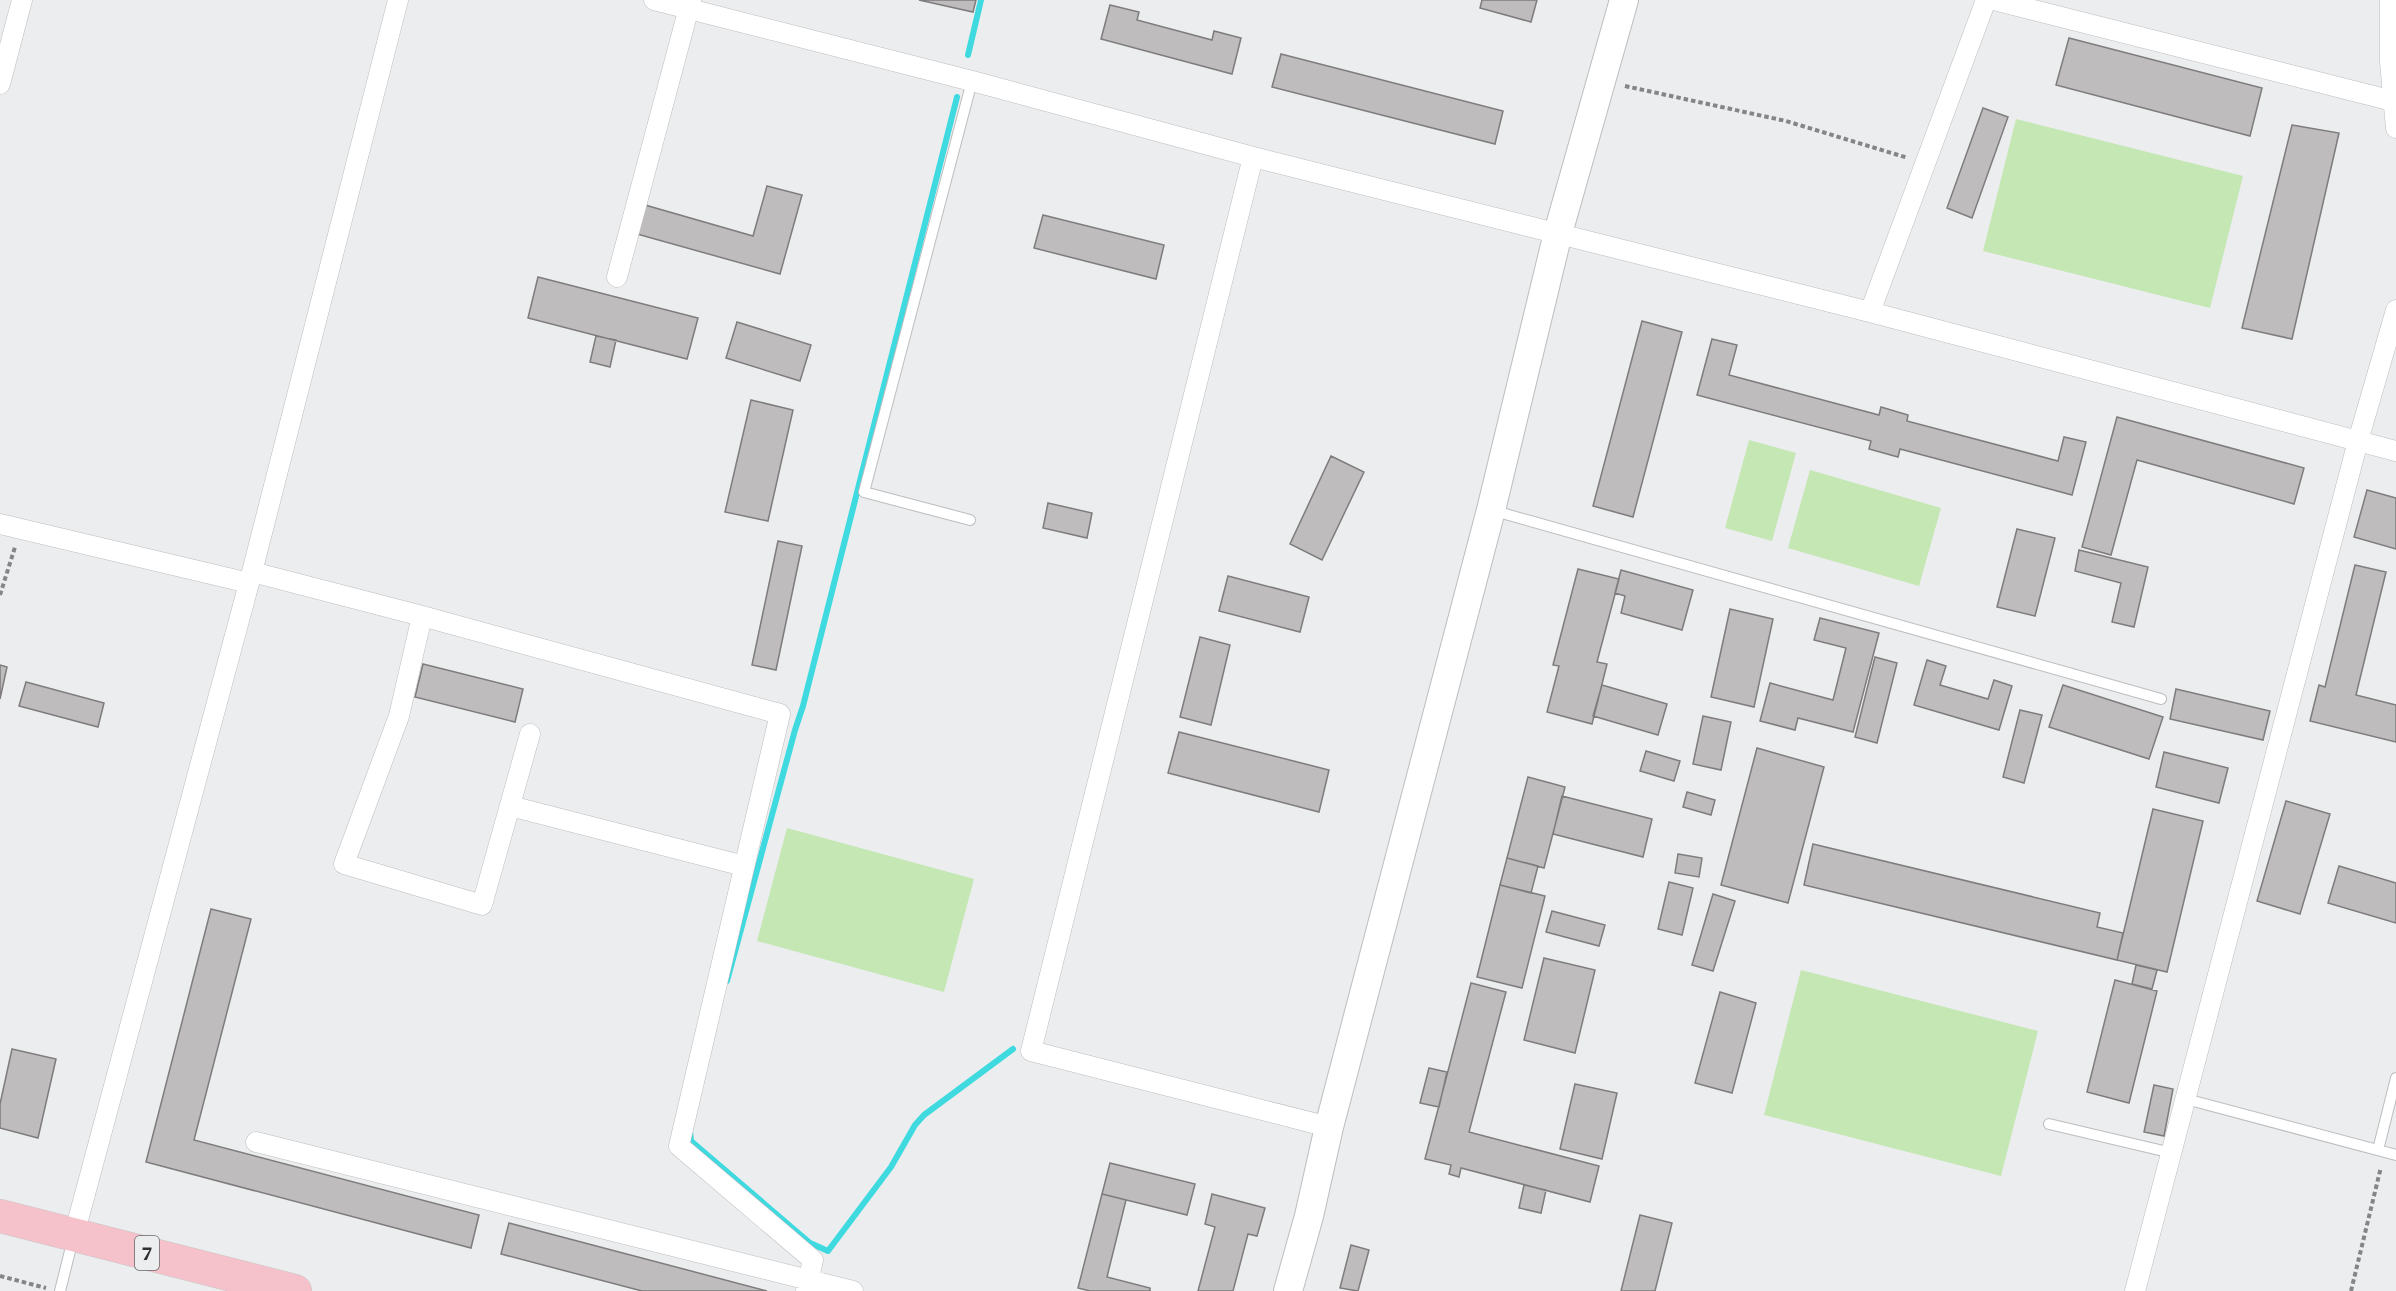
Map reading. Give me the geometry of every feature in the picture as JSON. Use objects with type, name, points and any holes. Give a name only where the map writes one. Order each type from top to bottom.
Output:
[{"type":"highway","name":"7","points":[[0,1216],[295,1291]]},
{"type":"street","points":[[0,84],[22,0]]},
{"type":"street","points":[[74,1235],[251,577],[398,0]]},
{"type":"street","points":[[654,0],[690,4],[1253,157],[1870,312],[2396,451]]},
{"type":"street","points":[[1288,1291],[1491,510],[1558,233],[1624,0]]},
{"type":"street","points":[[1870,312],[1986,0]]},
{"type":"street","points":[[1994,0],[2393,101]]},
{"type":"street","points":[[2390,0],[2390,62],[2396,128]]},
{"type":"street","points":[[617,277],[690,4]]},
{"type":"street","points":[[1253,157],[1031,1050],[1329,1127]]},
{"type":"street","points":[[2135,1291],[2358,441],[2396,310]]},
{"type":"street","points":[[0,524],[422,616],[780,714],[679,1146],[813,1260],[807,1285]]},
{"type":"street","points":[[422,616],[399,716],[344,864],[482,904],[530,734]]},
{"type":"street","points":[[510,806],[744,866]]},
{"type":"street","points":[[256,1142],[807,1285],[853,1291]]},
{"type":"lane","points":[[970,520],[864,492],[972,81]]},
{"type":"lane","points":[[1491,510],[2161,699]]},
{"type":"lane","points":[[2381,1151],[2396,1078]]},
{"type":"lane","points":[[2186,1100],[2396,1155]]},
{"type":"lane","points":[[2049,1124],[2172,1154]]},
{"type":"lane","points":[[55,1290],[74,1235]]},
{"type":"path","points":[[1601,81],[1786,121],[1924,164]]},
{"type":"path","points":[[0,595],[20,529]]},
{"type":"path","points":[[2351,1291],[2381,1151]]},
{"type":"path","points":[[0,1276],[55,1290]]},
{"type":"green space","points":[[2016,119],[2243,176],[2210,308],[1983,251]]},
{"type":"green space","points":[[1749,440],[1796,453],[1772,541],[1725,528]]},
{"type":"green space","points":[[1810,470],[1941,508],[1919,586],[1788,548]]},
{"type":"green space","points":[[787,828],[974,879],[944,992],[757,941]]},
{"type":"green space","points":[[1801,970],[2038,1031],[2001,1176],[1764,1115]]},
{"type":"building","points":[[919,0],[976,0],[973,12]]},
{"type":"building","points":[[1482,0],[1537,0],[1531,22],[1480,8]]},
{"type":"building","points":[[1110,5],[1139,12],[1137,20],[1212,40],[1214,31],[1241,38],[1232,74],[1101,39]]},
{"type":"building","points":[[2069,38],[2262,88],[2250,136],[2056,85]]},
{"type":"building","points":[[1281,54],[1503,111],[1495,144],[1272,87]]},
{"type":"building","points":[[1983,108],[2008,117],[1972,218],[1947,208]]},
{"type":"building","points":[[2292,125],[2339,133],[2292,339],[2242,328]]},
{"type":"building","points":[[767,186],[802,195],[780,274],[637,234],[645,205],[753,236]]},
{"type":"building","points":[[1043,215],[1164,245],[1156,279],[1034,248]]},
{"type":"building","points":[[538,277],[698,318],[687,359],[528,318]]},
{"type":"building","points":[[1642,321],[1682,332],[1633,517],[1593,506]]},
{"type":"building","points":[[737,322],[811,345],[800,381],[726,358]]},
{"type":"building","points":[[596,336],[616,340],[610,367],[590,362]]},
{"type":"building","points":[[1712,339],[1737,345],[1729,375],[1879,415],[1881,407],[1908,415],[1907,421],[2058,461],[2064,437],[2086,442],[2072,495],[1900,449],[1898,457],[1869,449],[1871,441],[1697,395]]},
{"type":"building","points":[[751,400],[793,410],[768,521],[725,512]]},
{"type":"building","points":[[2117,417],[2304,468],[2294,504],[2137,460],[2111,555],[2082,547]]},
{"type":"building","points":[[1331,456],[1364,472],[1322,560],[1290,544]]},
{"type":"building","points":[[2367,490],[2396,498],[2396,549],[2354,537]]},
{"type":"building","points":[[1048,503],[1092,513],[1087,538],[1043,528]]},
{"type":"building","points":[[2017,529],[2055,538],[2035,616],[1997,607]]},
{"type":"building","points":[[778,541],[802,546],[776,670],[752,665]]},
{"type":"building","points":[[2079,550],[2148,567],[2134,627],[2112,622],[2121,583],[2075,571]]},
{"type":"building","points":[[2355,565],[2386,572],[2356,695],[2396,705],[2396,742],[2310,721],[2319,685],[2325,687]]},
{"type":"building","points":[[1578,569],[1619,579],[1597,662],[1607,664],[1592,724],[1547,712],[1559,666],[1553,665]]},
{"type":"building","points":[[1621,570],[1693,590],[1682,630],[1621,613],[1625,596],[1615,593]]},
{"type":"building","points":[[1228,576],[1309,597],[1300,632],[1219,611]]},
{"type":"building","points":[[1730,609],[1773,619],[1754,707],[1711,697]]},
{"type":"building","points":[[1820,618],[1879,633],[1853,732],[1798,718],[1795,730],[1760,721],[1770,683],[1833,700],[1846,648],[1814,640]]},
{"type":"building","points":[[1200,637],[1230,645],[1211,725],[1180,717]]},
{"type":"building","points":[[1875,657],[1897,663],[1877,743],[1855,737]]},
{"type":"building","points":[[1927,660],[1946,666],[1940,685],[1988,699],[1994,680],[2012,686],[1999,730],[1914,705]]},
{"type":"building","points":[[423,664],[523,689],[515,722],[415,697]]},
{"type":"building","points":[[0,665],[7,667],[0,699]]},
{"type":"building","points":[[26,682],[104,703],[98,727],[19,706]]},
{"type":"building","points":[[1602,685],[1667,704],[1658,735],[1593,716]]},
{"type":"building","points":[[2063,685],[2163,717],[2149,759],[2049,727]]},
{"type":"building","points":[[2176,689],[2270,711],[2263,740],[2170,719]]},
{"type":"building","points":[[2020,710],[2042,715],[2024,783],[2003,777]]},
{"type":"building","points":[[1703,716],[1731,722],[1721,770],[1693,764]]},
{"type":"building","points":[[1179,732],[1329,770],[1319,812],[1168,773]]},
{"type":"building","points":[[1757,748],[1824,767],[1788,903],[1721,885]]},
{"type":"building","points":[[1646,751],[1680,761],[1674,781],[1640,771]]},
{"type":"building","points":[[2164,752],[2228,768],[2219,803],[2156,787]]},
{"type":"building","points":[[1528,777],[1565,787],[1544,868],[1507,858]]},
{"type":"building","points":[[1687,792],[1715,800],[1711,815],[1683,807]]},
{"type":"building","points":[[1562,796],[1652,819],[1643,857],[1553,834]]},
{"type":"building","points":[[2286,801],[2330,814],[2300,914],[2257,901]]},
{"type":"building","points":[[2153,809],[2203,821],[2167,972],[2117,960]]},
{"type":"building","points":[[1813,844],[2100,913],[2097,927],[2123,933],[2117,960],[1804,885]]},
{"type":"building","points":[[1678,854],[1702,858],[1699,877],[1675,873]]},
{"type":"building","points":[[1507,858],[1538,866],[1531,893],[1500,885]]},
{"type":"building","points":[[2339,866],[2396,883],[2396,923],[2328,903]]},
{"type":"building","points":[[1669,882],[1693,888],[1682,935],[1658,929]]},
{"type":"building","points":[[1500,885],[1545,896],[1522,988],[1477,977]]},
{"type":"building","points":[[1713,894],[1735,901],[1713,971],[1692,965]]},
{"type":"building","points":[[211,909],[251,919],[194,1140],[479,1215],[471,1248],[146,1162]]},
{"type":"building","points":[[1552,911],[1605,925],[1599,946],[1546,932]]},
{"type":"building","points":[[1544,958],[1595,970],[1575,1053],[1524,1040]]},
{"type":"building","points":[[2136,965],[2157,970],[2152,989],[2132,984]]},
{"type":"building","points":[[2115,980],[2157,991],[2129,1103],[2087,1092]]},
{"type":"building","points":[[1471,983],[1506,992],[1469,1132],[1599,1166],[1590,1202],[1461,1168],[1459,1177],[1449,1174],[1451,1165],[1425,1159]]},
{"type":"building","points":[[1720,992],[1756,1003],[1732,1093],[1695,1083]]},
{"type":"building","points":[[12,1049],[56,1059],[38,1138],[0,1128],[0,1104]]},
{"type":"building","points":[[1429,1068],[1447,1072],[1439,1107],[1420,1103]]},
{"type":"building","points":[[1575,1084],[1617,1093],[1602,1159],[1560,1149]]},
{"type":"building","points":[[2154,1085],[2173,1089],[2164,1136],[2144,1132]]},
{"type":"building","points":[[1110,1163],[1195,1184],[1187,1215],[1102,1194]]},
{"type":"building","points":[[1524,1185],[1546,1190],[1541,1213],[1519,1208]]},
{"type":"building","points":[[1102,1194],[1126,1200],[1107,1277],[1150,1288],[1150,1291],[1090,1291],[1078,1288]]},
{"type":"building","points":[[1212,1194],[1265,1208],[1257,1236],[1248,1234],[1233,1291],[1198,1291],[1215,1227],[1205,1224]]},
{"type":"building","points":[[1640,1215],[1672,1223],[1655,1291],[1621,1291]]},
{"type":"building","points":[[509,1223],[767,1291],[642,1291],[501,1254]]},
{"type":"building","points":[[1351,1245],[1369,1250],[1358,1291],[1340,1288]]},
{"type":"waterway","points":[[968,55],[981,0]]},
{"type":"waterway","points":[[727,981],[803,706],[957,97]]},
{"type":"waterway","points":[[690,1131],[691,1141],[810,1243],[828,1251],[891,1167],[915,1125],[924,1115],[1013,1049]]}]
